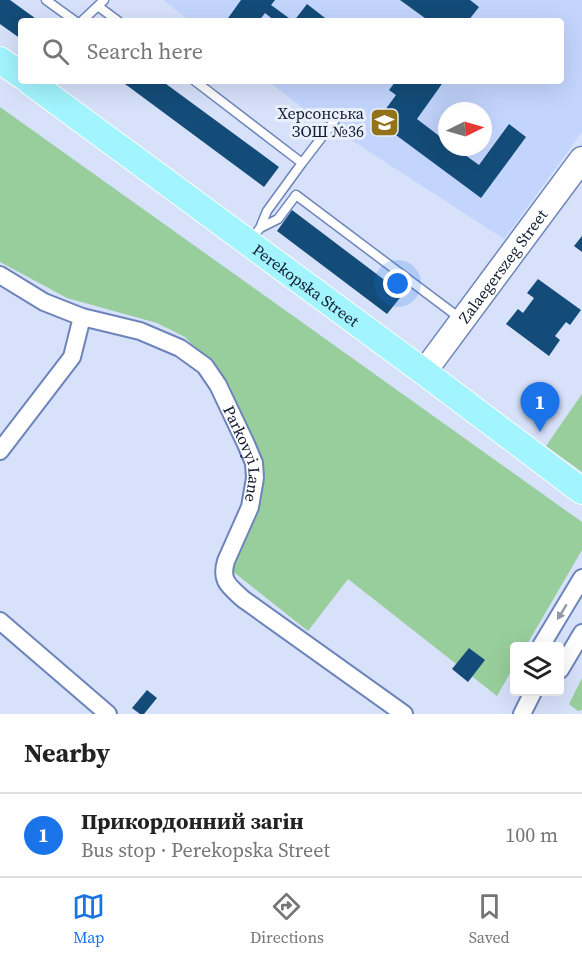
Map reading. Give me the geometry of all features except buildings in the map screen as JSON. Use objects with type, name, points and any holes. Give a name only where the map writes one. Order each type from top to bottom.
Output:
[{"type":"main road","name":"Perekopska Street","points":[[0,60],[18,72]]},
{"type":"main road","name":"Perekopska Street","points":[[35,84],[254,236],[424,372],[582,491]]},
{"type":"main road","name":"Zalaegerszeg Street","points":[[424,372],[582,159]]},
{"type":"street","name":"Parkovyi Lane","points":[[0,275],[44,302],[82,317],[140,331],[180,348],[205,366],[218,385],[254,463],[254,492],[250,507],[226,561],[223,571],[224,578],[243,599],[404,714]]},
{"type":"street","points":[[0,451],[72,357],[82,317]]},
{"type":"street","points":[[543,642],[582,578]]},
{"type":"street","points":[[0,621],[108,714]]},
{"type":"street","points":[[564,663],[582,633]]},
{"type":"street","points":[[522,714],[531,696]]},
{"type":"lane","points":[[46,0],[71,18]]},
{"type":"lane","points":[[85,18],[101,3],[115,18]]},
{"type":"lane","points":[[199,84],[302,163]]},
{"type":"lane","points":[[254,236],[267,211],[338,116]]},
{"type":"lane","points":[[254,236],[279,219],[296,195],[462,320]]},
{"type":"shaded area","name":"Херсонська ЗОШ №36","points":[[163,0],[582,0],[582,132],[504,239],[308,112],[272,84],[564,84],[564,18],[186,18]]},
{"type":"green space","points":[[0,107],[582,522],[582,550],[528,642],[510,642],[510,673],[497,696],[348,579],[308,631],[231,570],[265,479],[247,425],[229,385],[185,337],[157,323],[67,298],[0,262]]},
{"type":"green space","points":[[582,394],[582,472],[546,446]]},
{"type":"green space","points":[[582,678],[582,710],[578,711],[569,704]]},
{"type":"place","name":"Херсонська ЗОШ №36","points":[[385,122]]},
{"type":"place","name":"Прикордонний загін","points":[[540,432]]}]
